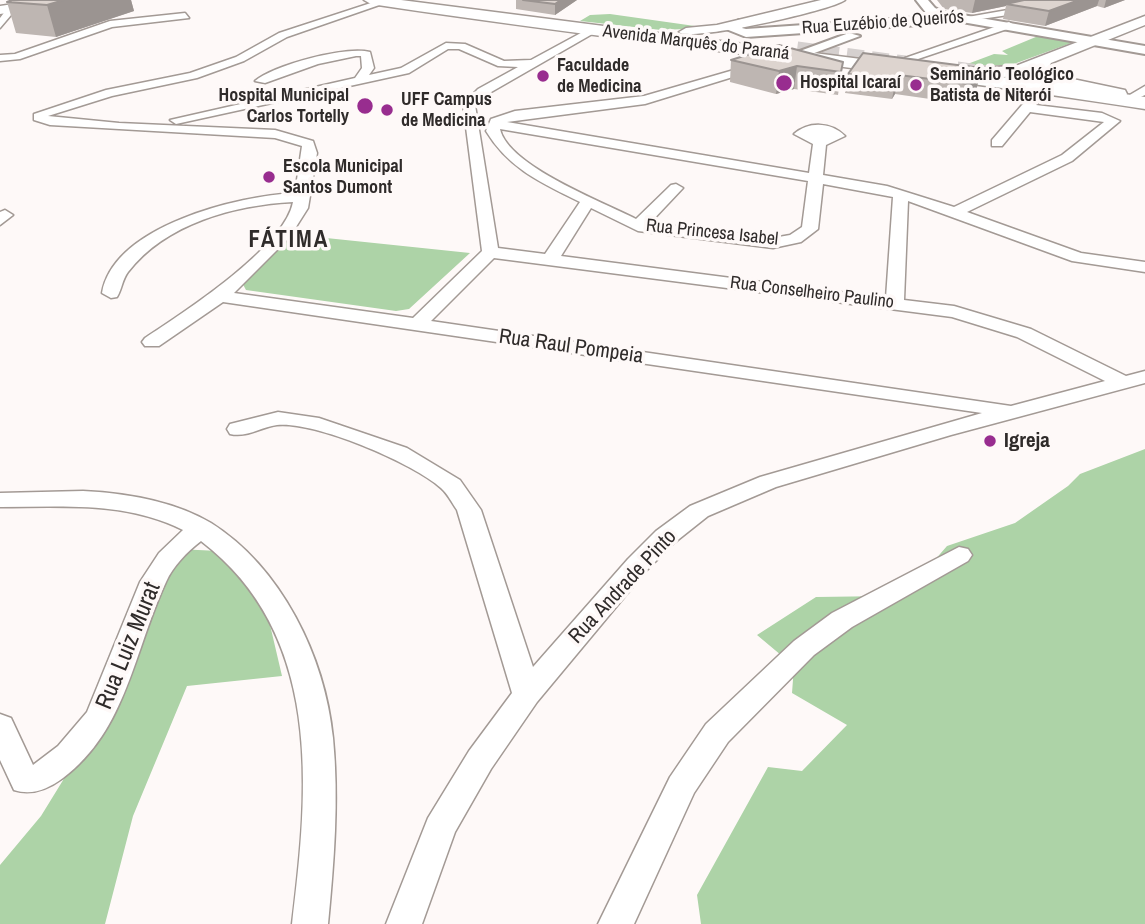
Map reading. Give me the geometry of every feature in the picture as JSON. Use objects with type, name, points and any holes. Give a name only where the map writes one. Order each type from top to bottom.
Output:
[{"type":"main road","points":[[6,9],[65,0]]},
{"type":"main road","name":"Avenida Marquês do Paraná","points":[[407,0],[582,27],[706,40],[1045,87],[1138,96]]},
{"type":"main road","points":[[582,27],[687,32],[739,24],[838,0]]},
{"type":"main road","name":"Avenida Marquês do Paraná","points":[[377,1],[797,52]]},
{"type":"main road","points":[[950,74],[998,74],[1045,60],[1145,20]]},
{"type":"main road","points":[[1045,60],[1038,71],[1043,78],[1138,96]]},
{"type":"main road","points":[[1020,79],[1138,96]]},
{"type":"street","points":[[922,0],[932,16]]},
{"type":"street","points":[[377,1],[283,35],[240,59],[193,76],[99,96],[50,110],[39,117],[50,121],[146,128],[182,125],[360,79],[405,71],[446,46],[461,46],[519,71]]},
{"type":"street","name":"Rua Euzébio de Queirós","points":[[739,24],[732,29],[746,33],[868,27],[932,16],[967,18],[1030,8]]},
{"type":"street","points":[[0,25],[6,9]]},
{"type":"street","points":[[0,56],[16,57],[110,24],[185,16]]},
{"type":"street","points":[[967,18],[1145,50]]},
{"type":"street","points":[[911,58],[1009,25]]},
{"type":"street","points":[[418,325],[490,253],[469,122],[469,104],[473,98],[533,63],[582,27]]},
{"type":"street","points":[[495,124],[502,118],[528,112],[654,98],[868,27]]},
{"type":"street","points":[[0,56],[47,36]]},
{"type":"street","points":[[261,81],[341,55],[362,52],[366,53],[368,68],[360,79]]},
{"type":"street","points":[[502,64],[533,63]]},
{"type":"street","points":[[997,143],[1045,87]]},
{"type":"street","points":[[953,213],[1067,158],[1114,121],[1026,108]]},
{"type":"street","points":[[495,124],[817,177],[901,194],[1054,253],[1094,263],[1145,267]]},
{"type":"street","name":"Rua Princesa Isabel","points":[[495,124],[493,131],[496,138],[524,169],[638,226],[783,242],[810,229],[820,141]]},
{"type":"street","points":[[152,342],[220,296],[283,235],[300,208],[310,153],[304,141],[275,134],[182,125]]},
{"type":"street","points":[[638,226],[676,188]]},
{"type":"street","points":[[895,303],[901,194]]},
{"type":"street","points":[[111,293],[112,284],[132,258],[163,232],[189,218],[246,201],[302,197]]},
{"type":"street","points":[[550,260],[587,201]]},
{"type":"street","name":"Rua Conselheiro Paulino","points":[[490,253],[954,312],[999,324],[1133,379]]},
{"type":"street","name":"Rua Raul Pompeia","points":[[220,296],[1011,411]]},
{"type":"street","name":"Rua Andrade Pinto","points":[[404,924],[440,828],[480,761],[527,694],[637,565],[665,537],[699,512],[757,485],[943,429],[1133,379]]},
{"type":"street","points":[[922,397],[943,429]]},
{"type":"street","points":[[238,429],[278,418],[319,424],[399,453],[452,485],[470,510],[527,694]]},
{"type":"street","points":[[0,500],[102,499],[148,508],[202,529],[218,540],[261,584],[292,632],[304,666],[319,744],[322,797],[310,924]]},
{"type":"street","name":"Rua Luiz Murat","points":[[0,726],[25,781],[37,779],[79,745],[96,728],[153,582],[163,564],[187,538],[202,529]]},
{"type":"street","points":[[616,924],[681,786],[717,733],[804,648],[833,626],[862,607],[959,555]]},
{"type":"green space","points":[[610,14],[709,28],[661,30],[580,21],[590,15]]},
{"type":"green space","points":[[1043,34],[1074,42],[1011,65],[962,66],[994,54],[1008,55],[1002,51]]},
{"type":"green space","points":[[288,234],[470,253],[409,309],[396,311],[246,290],[239,277]]},
{"type":"green space","points":[[1145,449],[1145,924],[701,924],[697,895],[768,767],[802,771],[847,725],[792,693],[794,666],[757,635],[816,597],[888,596],[920,577],[947,546],[1015,523],[1068,486],[1080,474]]},
{"type":"green space","points":[[177,549],[219,551],[267,612],[282,676],[187,686],[133,816],[105,924],[0,924],[0,865],[41,816],[129,673]]},
{"type":"building","points":[[64,0],[47,5],[7,2]]},
{"type":"building","points":[[523,0],[561,0],[555,4]]},
{"type":"building","points":[[1024,0],[1079,0],[1049,11],[1006,4]]},
{"type":"building","points":[[779,45],[843,62],[841,72],[797,66],[779,71],[731,60]]},
{"type":"building","points":[[863,53],[981,68],[969,84],[899,75],[896,79],[848,74]]},
{"type":"tunnel","points":[[797,50],[905,64]]},
{"type":"tunnel","points":[[957,70],[1020,79]]},
{"type":"place","name":"Faculdade de Medicina","points":[[543,76]]},
{"type":"place","name":"Hospital Icaraí","points":[[784,83]]},
{"type":"place","name":"Seminário Teológico Batista de Niterói","points":[[916,85]]},
{"type":"place","name":"Hospital Municipal Carlos Tortelly","points":[[365,106]]},
{"type":"place","name":"UFF Campus de Medicina","points":[[387,110]]},
{"type":"place","name":"Escola Municipal Santos Dumont","points":[[269,177]]},
{"type":"place","name":"Igreja","points":[[990,441]]},
{"type":"district","name":"FÁTIMA","points":[[289,241]]}]
